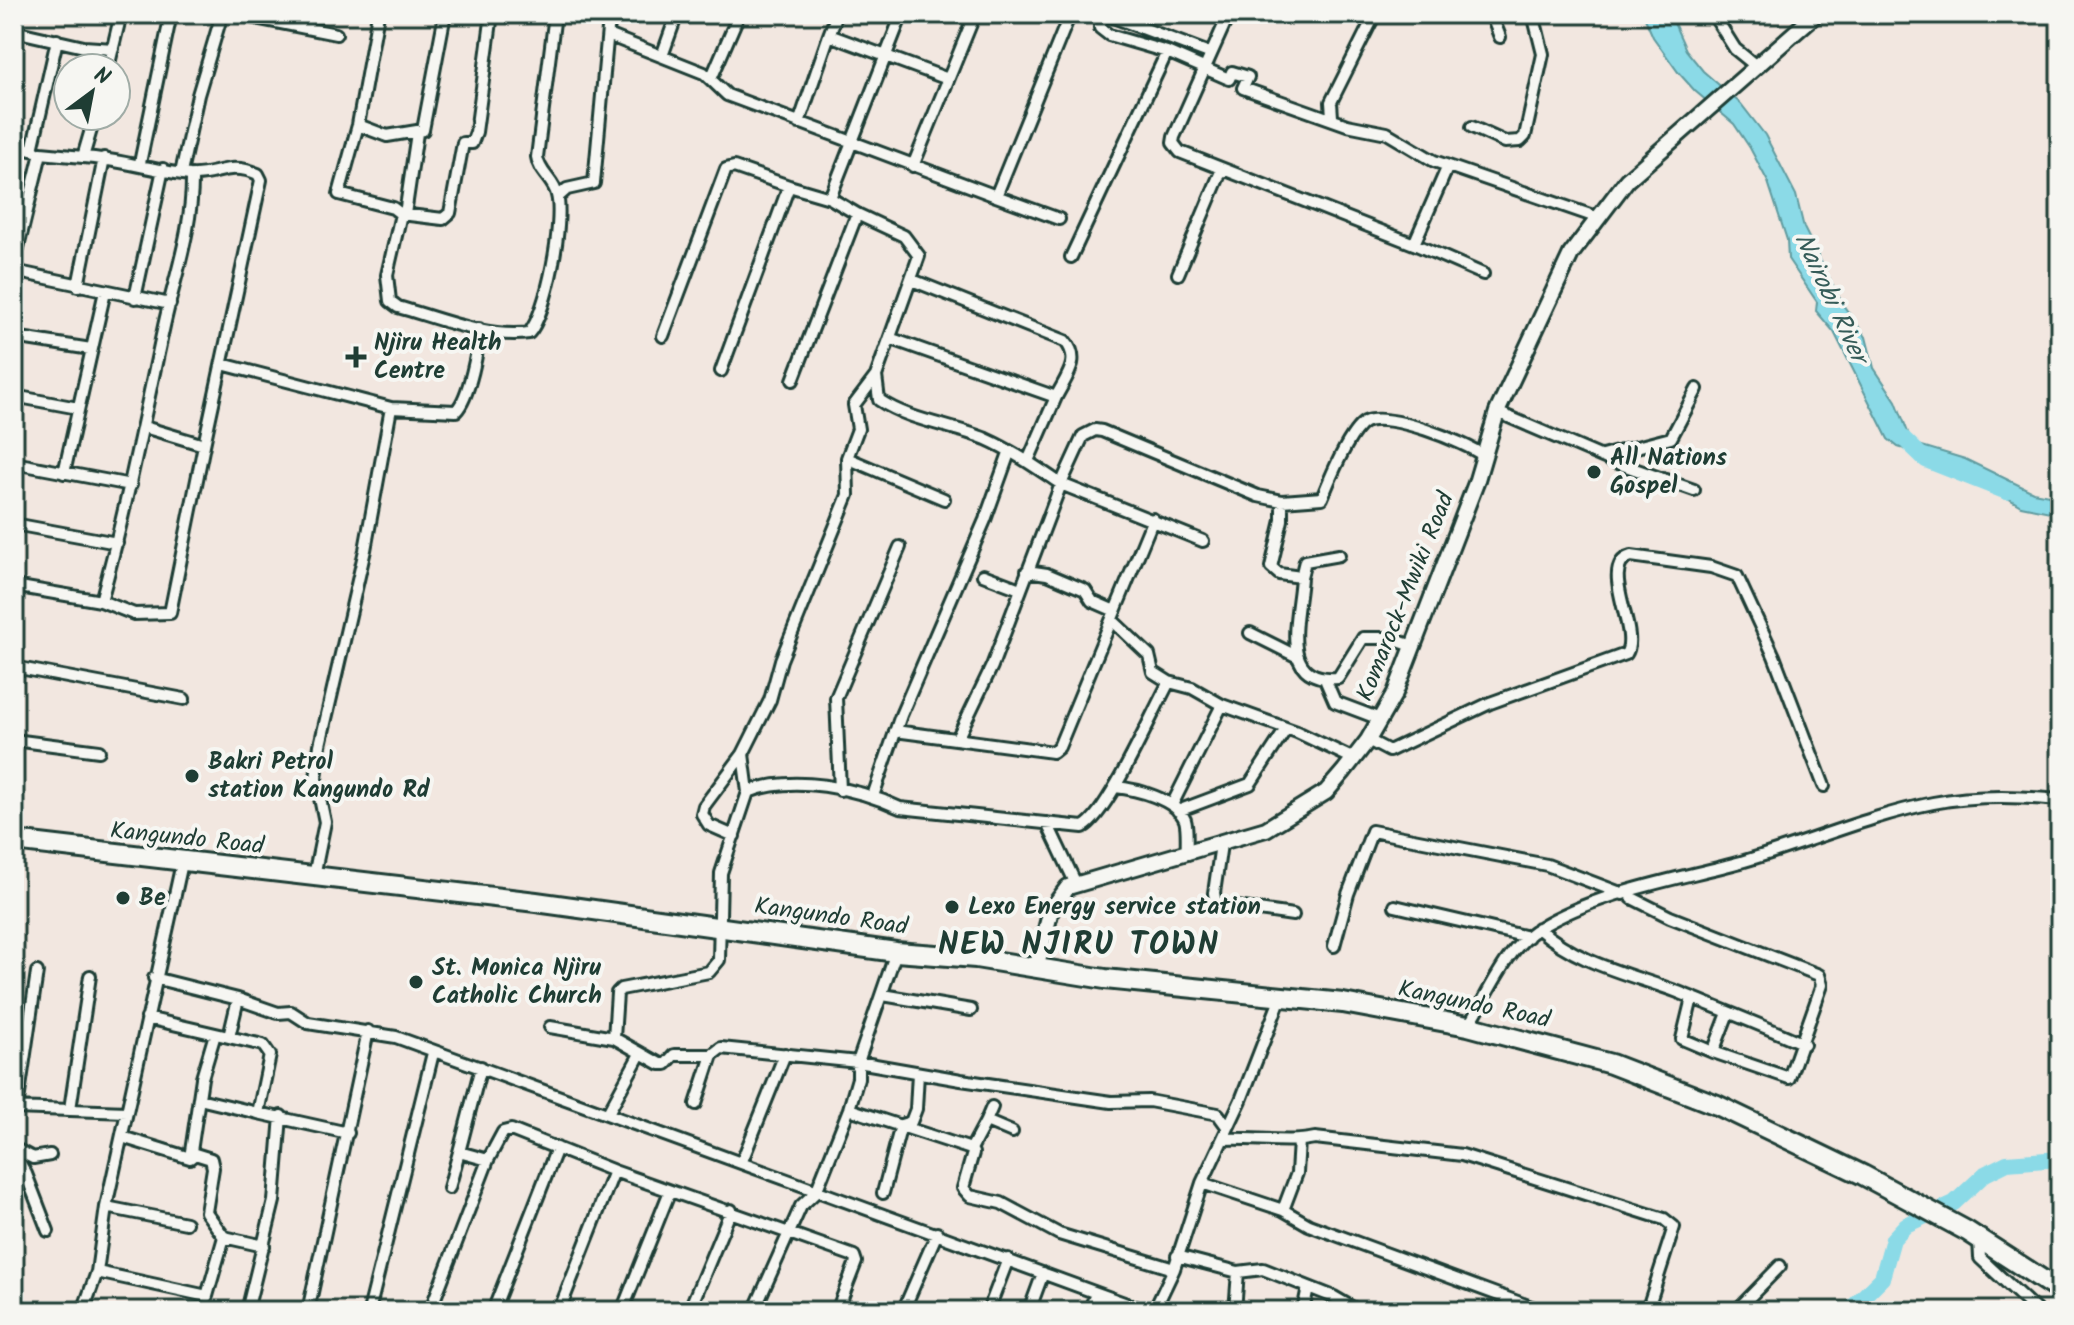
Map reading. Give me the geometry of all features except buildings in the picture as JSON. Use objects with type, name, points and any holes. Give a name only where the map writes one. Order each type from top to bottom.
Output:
[{"type":"highway","name":"Kangundo Road","points":[[14,841],[722,926],[896,952],[976,958],[1036,969],[1343,1003],[1468,1026],[1611,1064],[1704,1100],[1823,1154],[1979,1239],[2060,1291]]},
{"type":"main road","name":"Komarock-Mwiki Road","points":[[1076,884],[1266,829],[1326,792],[1368,740],[1395,693],[1484,456],[1497,412],[1571,254],[1627,180],[1816,14]]},
{"type":"main road","points":[[1036,969],[1051,910],[1063,891],[1076,884]]},
{"type":"street","points":[[112,52],[121,14]]},
{"type":"street","points":[[140,163],[171,14]]},
{"type":"street","points":[[101,601],[131,485],[189,219],[187,174],[198,95],[222,14]]},
{"type":"street","points":[[235,14],[336,34]]},
{"type":"street","points":[[378,14],[358,125],[339,194],[393,208],[403,214],[443,219],[450,213],[463,143],[472,143],[476,132],[492,14]]},
{"type":"street","points":[[358,125],[387,136],[417,133],[425,126],[445,14]]},
{"type":"street","points":[[417,133],[403,214],[387,275],[390,301],[398,307],[479,329],[521,334],[535,327],[559,230],[558,197],[537,157],[555,14]]},
{"type":"street","points":[[558,197],[567,189],[594,183],[608,35],[613,14]]},
{"type":"street","points":[[662,56],[677,14]]},
{"type":"street","points":[[711,79],[739,14]]},
{"type":"street","points":[[799,123],[837,14]]},
{"type":"street","points":[[830,198],[855,141],[882,57],[902,14]]},
{"type":"street","points":[[913,166],[975,14]]},
{"type":"street","points":[[996,196],[1070,14]]},
{"type":"street","points":[[1209,53],[1104,14],[1100,28],[1109,35],[1167,52],[1229,79],[1232,72],[1248,77],[1243,88],[1332,117],[1347,125],[1387,133],[1448,166],[1596,217]]},
{"type":"street","points":[[1229,14],[1203,66],[1173,143],[1180,152],[1483,274]]},
{"type":"street","points":[[1332,117],[1331,102],[1375,14]]},
{"type":"street","points":[[1491,14],[1500,37]]},
{"type":"street","points":[[1472,127],[1505,142],[1520,141],[1525,136],[1543,54],[1533,14]]},
{"type":"street","points":[[1713,14],[1735,49],[1756,66]]},
{"type":"street","points":[[14,31],[84,47],[113,49]]},
{"type":"street","points":[[608,35],[711,79],[727,95],[1059,219]]},
{"type":"street","points":[[829,35],[948,79]]},
{"type":"street","points":[[14,264],[57,40]]},
{"type":"street","points":[[1071,257],[1167,52]]},
{"type":"street","points":[[83,157],[90,132]]},
{"type":"street","points":[[14,146],[140,163],[187,174],[241,168],[258,174],[261,180],[170,613],[134,614],[101,601],[14,586]]},
{"type":"street","points":[[78,286],[104,158]]},
{"type":"street","points":[[1414,244],[1448,166]]},
{"type":"street","points":[[663,336],[726,169],[734,167],[830,198],[913,242],[919,256],[892,339],[876,376],[854,405],[858,429],[847,458],[848,495],[781,660],[770,700],[743,754],[704,806],[702,814],[709,825],[734,836]]},
{"type":"street","points":[[135,298],[163,169]]},
{"type":"street","points":[[1178,274],[1222,169]]},
{"type":"street","points":[[721,371],[789,186]]},
{"type":"street","points":[[793,380],[857,214]]},
{"type":"street","points":[[14,271],[170,304]]},
{"type":"street","points":[[912,280],[1065,341],[1073,350],[1075,360],[1028,461]]},
{"type":"street","points":[[64,473],[105,291]]},
{"type":"street","points":[[222,364],[391,408],[456,411],[462,403],[476,358],[479,329]]},
{"type":"street","points":[[14,337],[91,349]]},
{"type":"street","points":[[892,339],[1056,397]]},
{"type":"street","points":[[876,376],[879,400],[887,405],[986,440],[1028,461],[1061,484],[1203,541]]},
{"type":"street","points":[[1600,456],[1671,438],[1697,389]]},
{"type":"street","points":[[14,396],[78,408]]},
{"type":"street","points":[[314,876],[325,822],[316,779],[320,745],[365,550],[391,408]]},
{"type":"street","points":[[1497,412],[1600,456],[1694,490]]},
{"type":"street","points":[[957,739],[992,666],[1061,484],[1083,436],[1095,430],[1258,496],[1282,501],[1322,498],[1358,428],[1376,419],[1440,435],[1484,456]]},
{"type":"street","points":[[144,427],[204,445]]},
{"type":"street","points":[[873,796],[895,731],[985,520],[1009,453]]},
{"type":"street","points":[[847,458],[944,499]]},
{"type":"street","points":[[14,463],[131,485]]},
{"type":"street","points":[[1282,501],[1282,520],[1271,567],[1279,574],[1301,577]]},
{"type":"street","points":[[895,731],[1053,752],[1059,747],[1153,519]]},
{"type":"street","points":[[14,524],[117,543]]},
{"type":"street","points":[[840,790],[836,698],[900,547]]},
{"type":"street","points":[[1296,656],[1301,577],[1305,561],[1339,555]]},
{"type":"street","points":[[1368,740],[1389,751],[1403,747],[1426,731],[1490,703],[1626,654],[1630,640],[1618,583],[1621,565],[1631,556],[1711,567],[1737,576],[1774,656],[1824,786]]},
{"type":"street","points":[[1027,571],[1047,574],[1085,590],[1092,601],[1114,616],[1149,655],[1153,672],[1169,682],[1192,688],[1222,705],[1354,759]]},
{"type":"street","points":[[983,575],[1020,589]]},
{"type":"street","points":[[1250,633],[1296,656],[1312,674],[1325,679],[1338,678],[1363,638],[1389,638],[1413,646]]},
{"type":"street","points":[[14,667],[184,699]]},
{"type":"street","points":[[1325,679],[1335,702],[1380,719]]},
{"type":"street","points":[[748,792],[781,783],[873,796],[900,808],[1086,826],[1115,787],[1169,682]]},
{"type":"street","points":[[1175,808],[1222,705]]},
{"type":"street","points":[[1175,808],[1250,784],[1286,729]]},
{"type":"street","points":[[14,740],[99,751]]},
{"type":"street","points":[[614,1038],[617,993],[629,987],[709,972],[719,960],[722,926],[718,895],[721,873],[748,792],[743,754]]},
{"type":"street","points":[[1115,787],[1175,808],[1185,820],[1187,854]]},
{"type":"street","points":[[1468,1026],[1504,966],[1538,928],[1625,893],[1744,861],[1930,804],[1976,798],[2060,800]]},
{"type":"street","points":[[1047,823],[1076,884]]},
{"type":"street","points":[[1334,946],[1348,894],[1372,831],[1547,865],[1625,893],[1658,911],[1819,975],[1822,985],[1804,1044],[1789,1078],[1682,1039],[1692,998]]},
{"type":"street","points":[[1221,844],[1214,893],[1216,904],[1293,915]]},
{"type":"street","points":[[83,1311],[97,1272],[106,1207],[154,978],[182,863]]},
{"type":"street","points":[[1395,906],[1528,937]]},
{"type":"street","points":[[1538,928],[1558,946],[1591,962],[1692,998],[1804,1044]]},
{"type":"street","points":[[754,1311],[801,1206],[816,1192],[849,1109],[858,1078],[858,1062],[896,952]]},
{"type":"street","points":[[37,972],[16,1108],[127,1112]]},
{"type":"street","points":[[70,1109],[90,976]]},
{"type":"street","points":[[154,978],[238,999],[278,1013],[291,1012],[308,1023],[396,1037],[1146,1311]]},
{"type":"street","points":[[883,995],[971,1010]]},
{"type":"street","points":[[1154,1311],[1174,1269],[1202,1183],[1223,1139],[1226,1125],[1241,1100],[1281,997]]},
{"type":"street","points":[[229,1037],[238,999]]},
{"type":"street","points":[[1713,1052],[1728,1013]]},
{"type":"street","points":[[147,1018],[263,1045],[270,1051],[258,1113]]},
{"type":"street","points":[[550,1027],[614,1038],[640,1054],[666,1064],[674,1055],[712,1055]]},
{"type":"street","points":[[308,1311],[368,1031]]},
{"type":"street","points":[[190,1158],[199,1099],[215,1034]]},
{"type":"street","points":[[696,1104],[712,1055],[721,1048],[858,1062],[1111,1102],[1158,1102],[1218,1114],[1226,1125]]},
{"type":"street","points":[[369,1311],[433,1053]]},
{"type":"street","points":[[608,1113],[640,1054]]},
{"type":"street","points":[[742,1161],[785,1054]]},
{"type":"street","points":[[449,1188],[481,1067]]},
{"type":"street","points":[[901,1125],[911,1122],[915,1114],[918,1073]]},
{"type":"street","points":[[199,1099],[348,1133]]},
{"type":"street","points":[[992,1107],[971,1149],[973,1153],[963,1188],[970,1196],[1001,1203],[1059,1234],[1174,1269]]},
{"type":"street","points":[[849,1109],[971,1149]]},
{"type":"street","points":[[247,1311],[274,1201],[281,1116]]},
{"type":"street","points":[[986,1121],[1012,1132]]},
{"type":"street","points":[[883,1193],[901,1125]]},
{"type":"street","points":[[430,1311],[488,1160],[503,1132],[511,1130],[614,1171],[789,1230],[856,1259],[837,1311]]},
{"type":"street","points":[[122,1137],[190,1158]]},
{"type":"street","points":[[1223,1139],[1332,1139],[1462,1155],[1664,1219],[1674,1227],[1647,1311]]},
{"type":"street","points":[[1283,1210],[1297,1173],[1299,1141]]},
{"type":"street","points":[[493,1311],[557,1148]]},
{"type":"street","points":[[14,1150],[33,1158],[50,1155]]},
{"type":"street","points":[[14,1150],[48,1231]]},
{"type":"street","points":[[459,1152],[488,1160]]},
{"type":"street","points":[[190,1158],[195,1154],[213,1163],[205,1205],[224,1237],[264,1246]]},
{"type":"street","points":[[559,1311],[614,1171]]},
{"type":"street","points":[[1202,1183],[1283,1210],[1309,1225],[1542,1311]]},
{"type":"street","points":[[622,1311],[670,1191]]},
{"type":"street","points":[[106,1207],[186,1223]]},
{"type":"street","points":[[689,1311],[731,1210]]},
{"type":"street","points":[[903,1311],[937,1233]]},
{"type":"street","points":[[97,1272],[207,1296],[224,1237]]},
{"type":"street","points":[[1979,1239],[1980,1258],[2037,1311]]},
{"type":"street","points":[[1177,1256],[1238,1272],[1263,1269],[1358,1311]]},
{"type":"street","points":[[988,1311],[1008,1259]]},
{"type":"street","points":[[1736,1311],[1780,1266]]},
{"type":"street","points":[[1235,1311],[1238,1272]]},
{"type":"street","points":[[1029,1311],[1043,1273]]},
{"type":"street","points":[[1303,1311],[1308,1287]]},
{"type":"street","points":[[1089,1311],[1096,1294]]},
{"type":"water","points":[[1643,14],[1670,14],[1686,50],[1703,71],[1741,104],[1765,135],[1796,195],[1804,228],[1843,305],[1866,337],[1874,368],[1896,401],[1912,443],[1965,459],[2033,492],[2060,497],[2060,514],[2021,506],[1948,462],[1898,447],[1888,439],[1834,332],[1816,311],[1817,302],[1788,259],[1787,240],[1768,182],[1750,148],[1734,124],[1678,72],[1653,37]]},
{"type":"waterway","name":"Nairobi River","points":[[1902,437],[1926,460],[2007,492]]},
{"type":"waterway","points":[[1849,1311],[1882,1278],[1893,1239],[1906,1225],[1954,1203],[1985,1174],[2007,1163],[2060,1159]]},
{"type":"place","name":"Njiru Health Centre","points":[[356,357]]},
{"type":"place","name":"All Nations Gospel","points":[[1594,472]]},
{"type":"place","name":"Bakri Petrol station Kangundo Rd","points":[[192,776]]},
{"type":"place","name":"Be","points":[[123,898]]},
{"type":"place","name":"Lexo Energy service station","points":[[952,907]]},
{"type":"place","name":"St. Monica Njiru Catholic Church","points":[[416,982]]},
{"type":"district","name":"NEW NJIRU TOWN","points":[[1079,945]]}]
